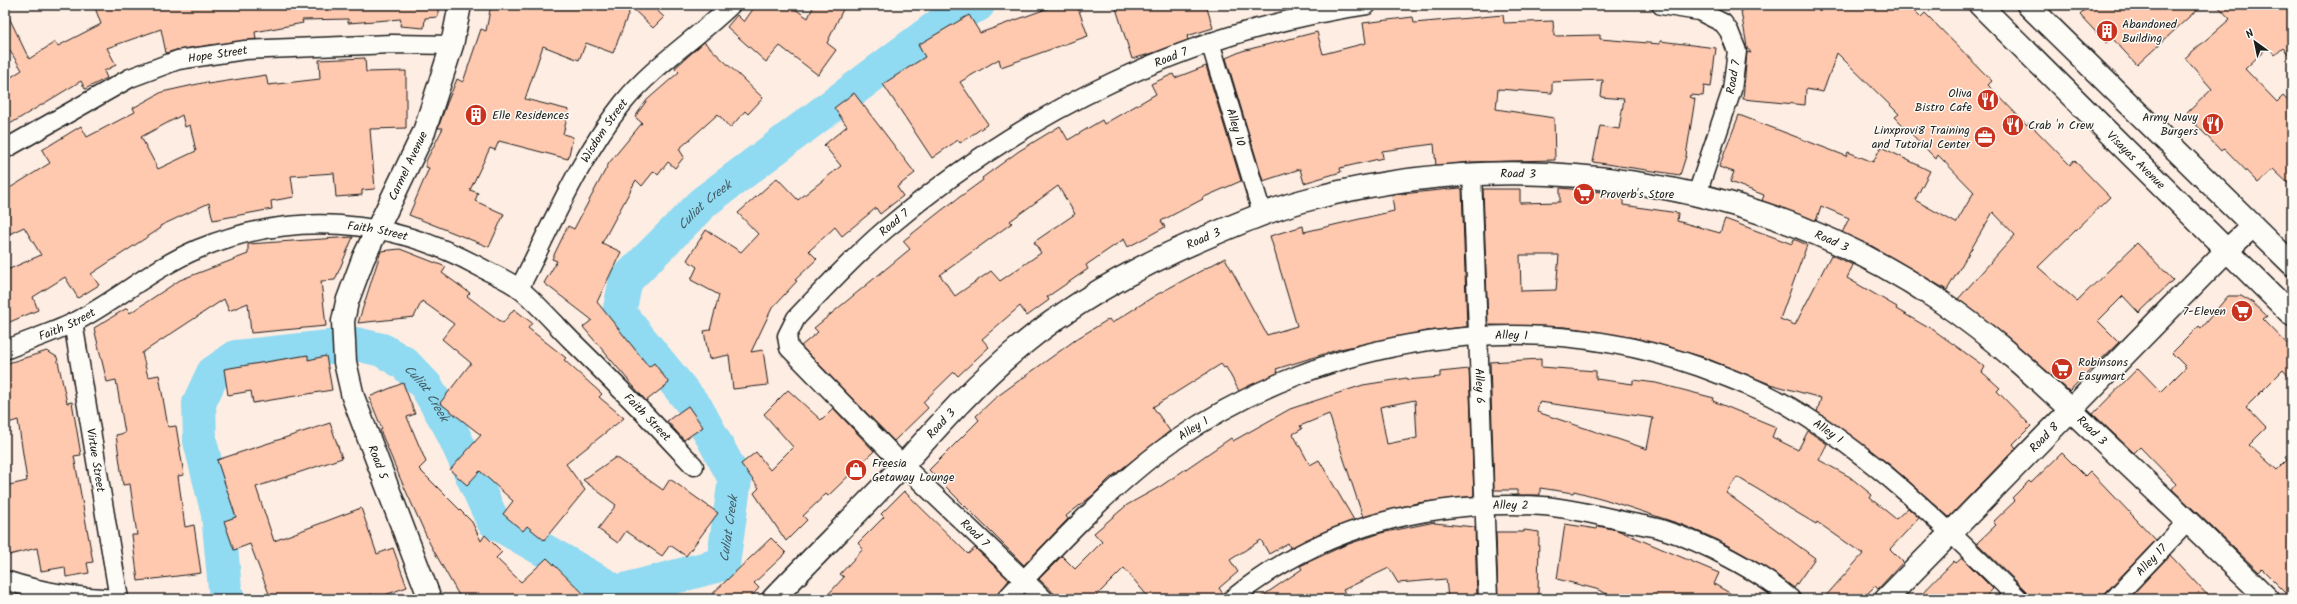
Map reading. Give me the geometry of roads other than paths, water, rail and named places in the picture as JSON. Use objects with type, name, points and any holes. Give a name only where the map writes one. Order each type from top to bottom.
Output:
[{"type":"street","name":"Carmel Avenue","points":[[343,321],[347,302],[363,259],[424,132],[452,45],[460,5]]},
{"type":"street","name":"Wisdom Street","points":[[519,289],[588,157],[623,104],[653,71],[731,5]]},
{"type":"street","name":"Road 7","points":[[1044,599],[903,464],[789,348],[787,336],[796,318],[885,229],[959,171],[1038,120],[1122,76],[1210,42],[1318,12],[1367,5]]},
{"type":"street","name":"Road 7","points":[[1661,5],[1699,11],[1723,23],[1729,31],[1737,51],[1732,90],[1697,194]]},
{"type":"street","name":"Visayas Avenue","points":[[1980,5],[2292,315]]},
{"type":"street","points":[[2028,5],[2292,264]]},
{"type":"street","name":"Alley 10","points":[[1210,42],[1262,213]]},
{"type":"street","name":"Hope Street","points":[[5,149],[130,78],[178,60],[245,50],[392,44],[452,45]]},
{"type":"street","name":"Road 3","points":[[772,599],[903,464],[958,403],[1013,353],[1086,299],[1157,257],[1262,213],[1308,199],[1390,182],[1472,173],[1553,173],[1634,181],[1697,194],[1793,224],[1872,261],[1935,297],[2006,350],[2188,521],[2268,599]]},
{"type":"street","name":"Alley 6","points":[[1472,173],[1488,599]]},
{"type":"street","name":"Faith Street","points":[[5,350],[73,322],[157,271],[197,250],[234,236],[276,227],[337,224],[378,228],[418,239],[454,253],[519,289],[636,404],[694,466]]},
{"type":"street","name":"Road 8","points":[[1886,599],[2070,410],[2253,226]]},
{"type":"street","name":"Road 5","points":[[343,321],[345,362],[353,396],[430,599]]},
{"type":"street","name":"Virtue Street","points":[[73,322],[119,599]]},
{"type":"street","name":"Alley 1","points":[[1006,599],[1119,485],[1173,442],[1232,405],[1291,377],[1352,356],[1415,342],[1478,335],[1545,335],[1611,343],[1672,358],[1731,378],[1790,407],[1845,442],[1898,485],[2019,599]]},
{"type":"street","name":"Alley 2","points":[[1232,599],[1257,579],[1327,540],[1404,515],[1484,504],[1544,506],[1665,530],[1724,556],[1776,585],[1791,599]]},
{"type":"street","name":"Alley 17","points":[[2114,599],[2188,521]]},
{"type":"street","points":[[5,580],[36,590],[67,595],[119,599]]},
{"type":"waterway","name":"Culiat Creek","points":[[228,599],[225,589],[218,514],[200,441],[199,403],[213,373],[236,357],[356,344],[382,350],[404,363],[426,386],[449,425],[493,521],[617,592],[723,564],[735,479],[697,409],[619,313],[626,280],[705,201],[950,17],[978,5]]},
{"type":"place","name":"Abandoned Building","points":[[2107,31]]},
{"type":"place","name":"Oliva Bistro Cafe","points":[[1988,100]]},
{"type":"place","name":"Elle Residences","points":[[476,115]]},
{"type":"place","name":"Army Navy Burgers","points":[[2213,124]]},
{"type":"place","name":"Crab 'n Crew","points":[[2013,125]]},
{"type":"place","name":"Linxprovi8 Training and Tutorial Center","points":[[1985,137]]},
{"type":"place","name":"Proverb's Store","points":[[1584,194]]},
{"type":"place","name":"7-Eleven","points":[[2242,311]]},
{"type":"place","name":"Robinsons Easymart","points":[[2062,369]]},
{"type":"place","name":"Freesia Getaway Lounge","points":[[856,470]]}]
